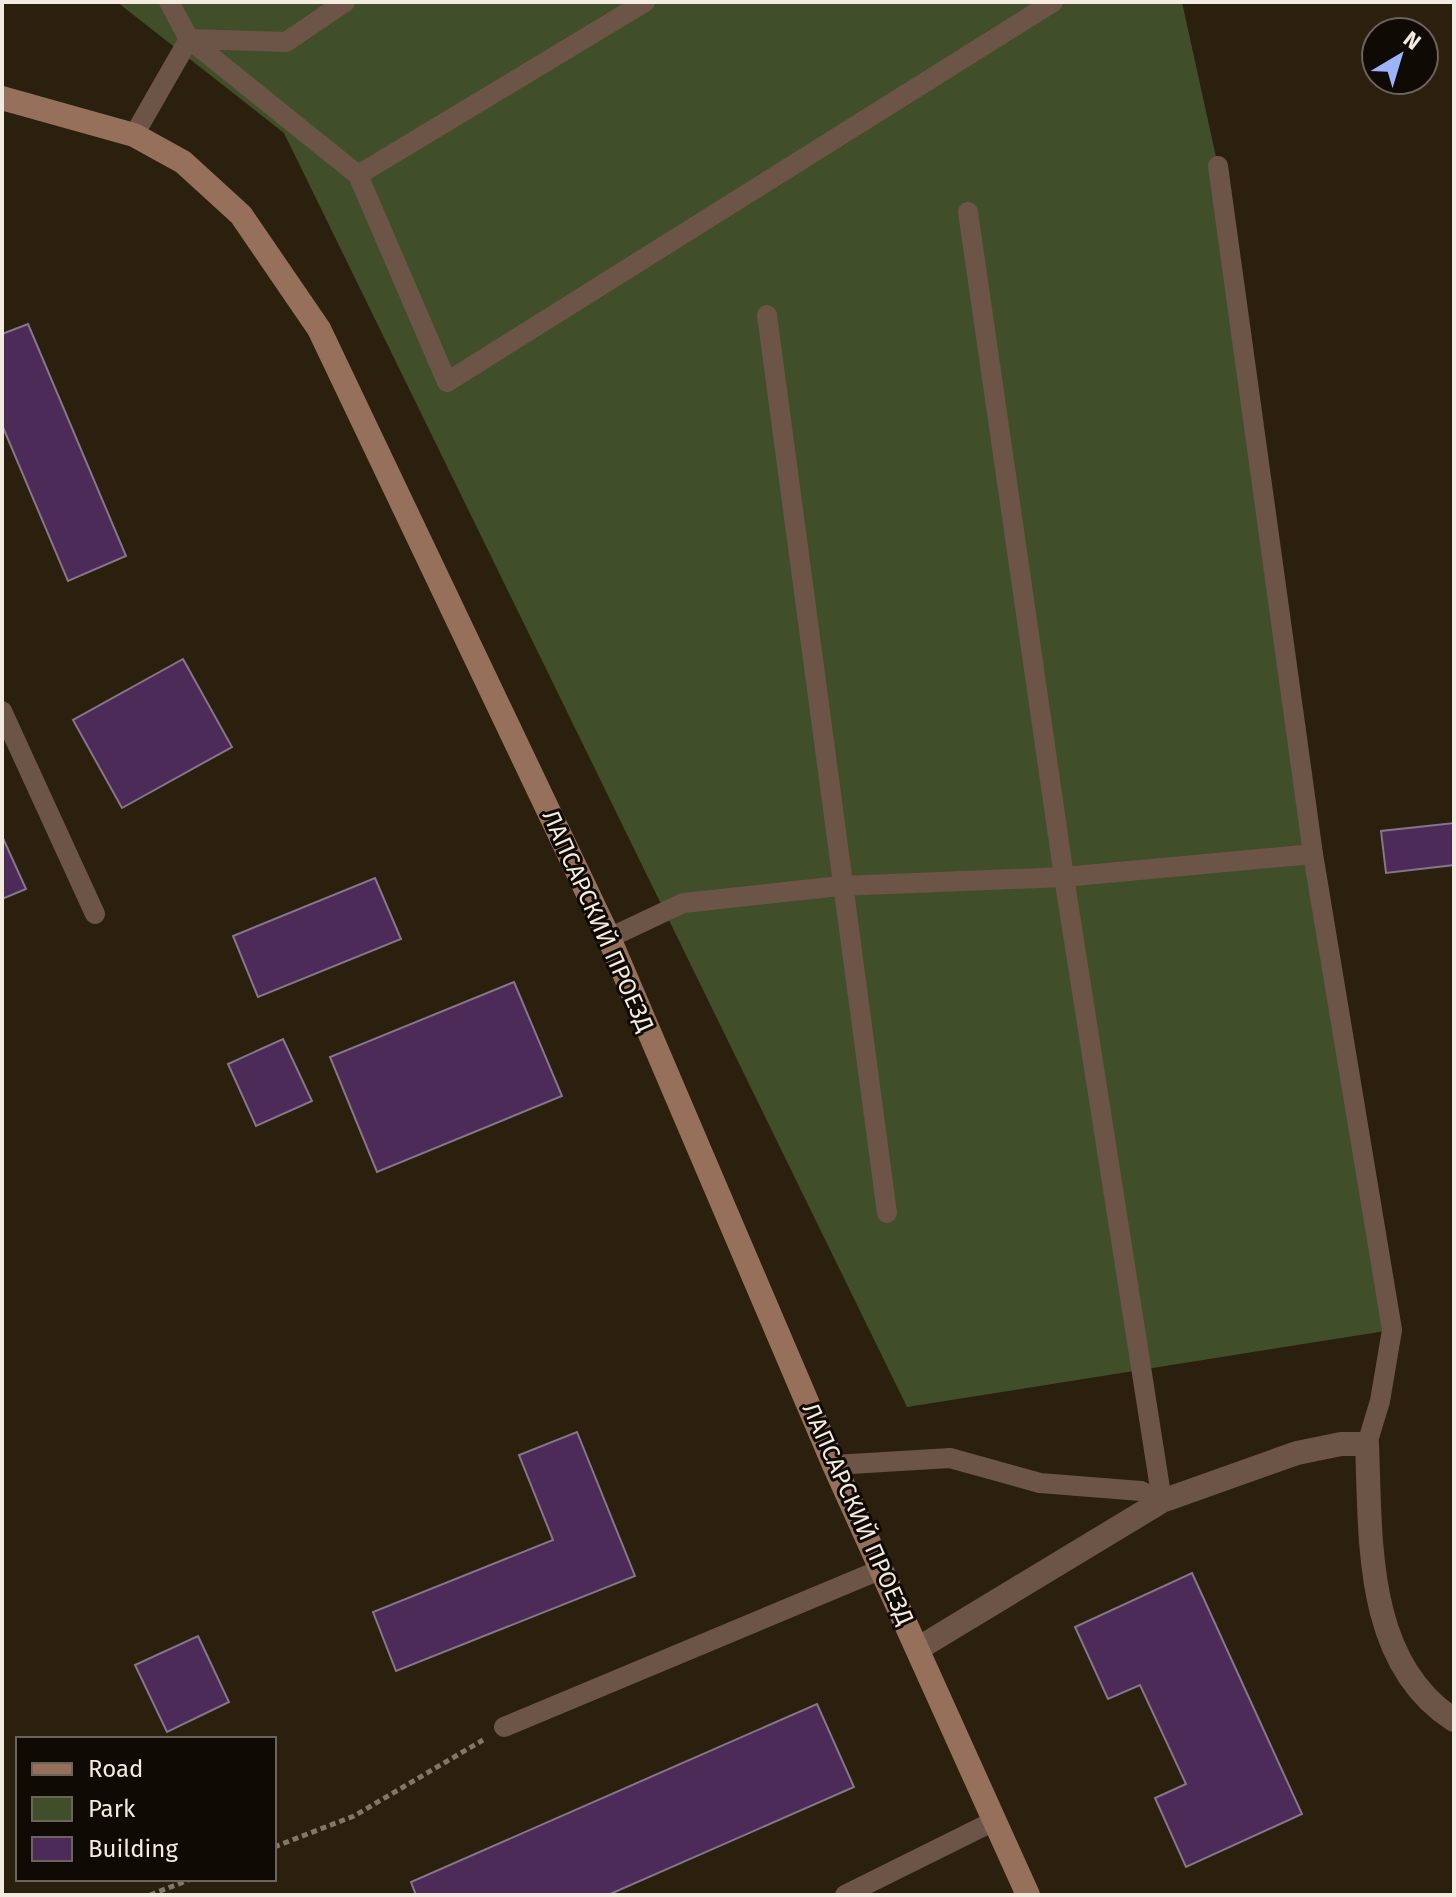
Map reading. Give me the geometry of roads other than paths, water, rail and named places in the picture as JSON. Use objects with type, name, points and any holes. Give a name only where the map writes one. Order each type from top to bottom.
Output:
[{"type":"street","name":"ЛАПСАРСКИЙ ПРОЕЗД","points":[[2,98],[134,135],[183,162],[241,215],[319,329],[609,938],[834,1465],[1028,1895]]},
{"type":"street","points":[[919,1648],[1162,1501],[1297,1453],[1341,1444],[1367,1444],[1376,1591],[1395,1655],[1415,1688],[1454,1720]]},
{"type":"lane","points":[[169,2],[189,39],[358,175],[447,382],[1053,2]]},
{"type":"lane","points":[[189,39],[286,42],[345,2]]},
{"type":"lane","points":[[358,175],[645,2]]},
{"type":"lane","points":[[134,135],[189,39]]},
{"type":"lane","points":[[1218,166],[1313,854],[1392,1330],[1380,1401],[1367,1444]]},
{"type":"lane","points":[[968,212],[1064,877],[1162,1501]]},
{"type":"lane","points":[[767,315],[840,886],[887,1213]]},
{"type":"lane","points":[[2,711],[95,914]]},
{"type":"lane","points":[[609,938],[683,903],[840,886],[1064,877],[1313,854]]},
{"type":"lane","points":[[834,1465],[950,1458],[1040,1483],[1141,1491],[1162,1501]]},
{"type":"lane","points":[[504,1727],[882,1569]]},
{"type":"lane","points":[[845,1895],[994,1821]]}]
